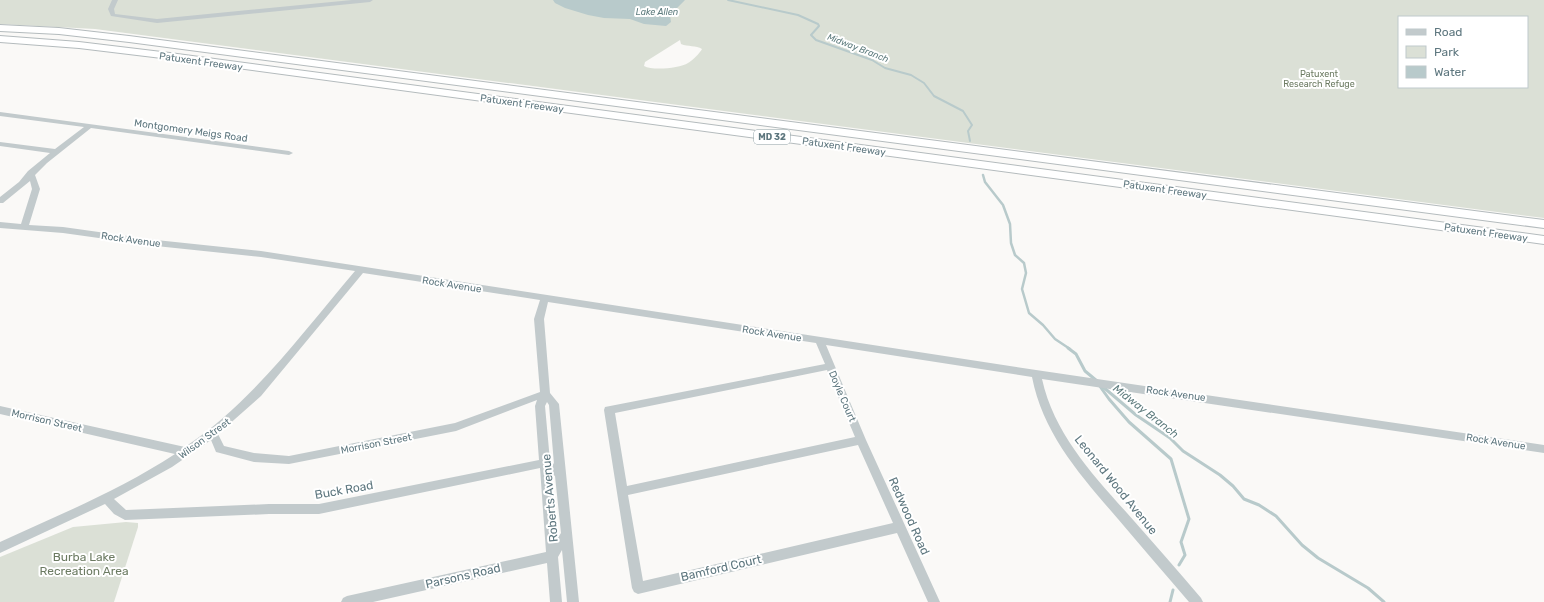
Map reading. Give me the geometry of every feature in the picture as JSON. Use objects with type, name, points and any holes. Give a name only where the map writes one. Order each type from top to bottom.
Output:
[{"type":"highway","name":"Patuxent Freeway","points":[[0,28],[59,31],[129,39],[1544,224]]},
{"type":"highway","name":"Patuxent Freeway","points":[[0,39],[79,45],[178,57],[1544,240]]},
{"type":"street","points":[[113,3],[113,15],[157,21],[370,0]]},
{"type":"street","name":"Montgomery Meigs Road","points":[[0,114],[289,153]]},
{"type":"street","points":[[0,201],[11,193],[31,173],[56,152],[90,126]]},
{"type":"street","points":[[0,144],[56,152]]},
{"type":"street","points":[[24,226],[36,189],[31,173]]},
{"type":"street","name":"Rock Avenue","points":[[0,225],[91,233],[156,243],[261,254],[545,298],[822,344],[1112,384],[1544,449]]},
{"type":"street","name":"Wilson Street","points":[[0,548],[107,499],[187,452],[213,433],[239,411],[257,393],[361,270]]},
{"type":"street","name":"Roberts Avenue","points":[[545,298],[539,319],[546,394],[540,406],[556,602]]},
{"type":"street","points":[[822,344],[832,366]]},
{"type":"street","name":"Doyle Court","points":[[622,492],[609,410],[832,366],[861,440]]},
{"type":"street","name":"Leonard Wood Avenue","points":[[1036,374],[1038,386],[1047,412],[1074,456],[1100,490],[1197,602]]},
{"type":"street","name":"Roberts Avenue","points":[[546,394],[554,404],[573,602]]},
{"type":"street","name":"Morrison Street","points":[[213,433],[220,449],[241,456],[289,460],[456,427],[520,402],[546,394]]},
{"type":"street","name":"Morrison Street","points":[[0,410],[187,452]]},
{"type":"street","points":[[622,492],[861,440]]},
{"type":"street","name":"Redwood Road","points":[[861,440],[934,602]]},
{"type":"street","points":[[544,463],[561,474]]},
{"type":"street","name":"Buck Road","points":[[107,499],[118,511],[125,515],[269,509],[320,509],[544,463]]},
{"type":"street","name":"Bamford Court","points":[[622,492],[638,588],[900,527]]},
{"type":"street","points":[[552,556],[567,533]]},
{"type":"street","name":"Parsons Road","points":[[347,602],[552,556]]},
{"type":"green space","name":"Patuxent Research Refuge","points":[[0,0],[1544,0],[1544,218],[95,29],[0,24]],"holes":[[[680,40],[681,44],[702,49],[694,59],[684,65],[660,69],[648,68],[644,66],[645,62]]]},
{"type":"green space","name":"Burba Lake Recreation Area","points":[[126,522],[138,523],[138,527],[114,602],[0,602],[0,557],[73,527]]},
{"type":"water","name":"Lake Allen","points":[[553,0],[685,0],[670,15],[671,22],[666,26],[644,24],[630,19],[604,18],[588,15],[565,8],[555,3]]},
{"type":"waterway","name":"Midway Branch","points":[[728,0],[798,15],[818,24],[819,26],[811,35],[816,40],[872,60],[885,68],[911,75],[924,83],[934,96],[963,111],[972,125],[968,131],[970,141]]},
{"type":"waterway","name":"Midway Branch","points":[[983,175],[985,182],[1003,205],[1010,224],[1011,243],[1015,255],[1024,263],[1026,273],[1022,289],[1029,313],[1043,325],[1055,339],[1070,349]]},
{"type":"waterway","name":"Midway Branch","points":[[1068,348],[1076,354],[1085,371],[1097,381]]},
{"type":"waterway","points":[[1099,385],[1129,422],[1171,459],[1189,519],[1181,542],[1185,555],[1179,565]]},
{"type":"waterway","name":"Midway Branch","points":[[1102,386],[1136,415],[1170,438],[1183,451],[1220,475],[1233,486],[1244,499],[1259,505],[1276,516],[1302,545],[1318,558],[1368,588],[1384,602]]},
{"type":"waterway","points":[[1170,602],[1173,590]]}]
